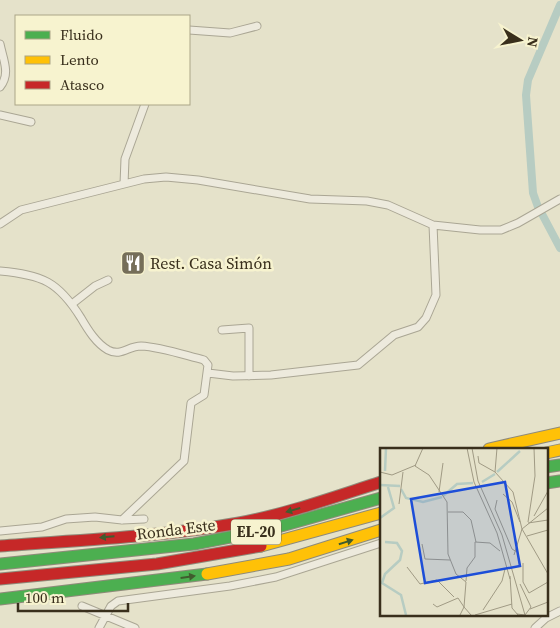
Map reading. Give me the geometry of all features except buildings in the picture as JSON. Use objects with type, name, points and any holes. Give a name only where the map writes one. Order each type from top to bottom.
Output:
[{"type":"highway","points":[[493,448],[560,433]]},
{"type":"highway","points":[[0,546],[155,534],[241,522],[305,506],[380,482]]},
{"type":"highway","name":"Ronda Este","points":[[0,564],[194,544],[237,537],[380,498]]},
{"type":"highway","name":"Ronda Este","points":[[0,579],[129,567],[226,553],[297,538],[380,513]]},
{"type":"highway","points":[[0,598],[237,570],[289,558],[380,530]]},
{"type":"highway","name":"EL-20","points":[[0,553],[100,549],[128,551]]},
{"type":"highway","name":"EL-20","points":[[0,592],[53,581],[179,567],[226,553]]},
{"type":"street","points":[[190,30],[230,33],[257,26]]},
{"type":"street","points":[[0,44],[6,80],[0,87]]},
{"type":"street","points":[[124,184],[125,159],[144,105]]},
{"type":"street","points":[[0,115],[31,122]]},
{"type":"street","points":[[0,224],[21,210],[144,179],[166,177],[207,181],[310,199],[367,201],[388,205],[433,225],[454,229],[501,230],[518,223],[560,198]]},
{"type":"street","points":[[208,373],[249,376],[314,372],[358,365],[394,335],[418,327],[426,318],[436,295],[433,225]]},
{"type":"street","points":[[0,270],[39,276],[63,293],[99,344],[110,351],[117,353],[140,346],[204,360],[208,365],[204,395],[192,401],[184,461],[122,520]]},
{"type":"street","points":[[72,304],[95,286],[108,280]]},
{"type":"street","points":[[222,330],[249,328],[249,376]]},
{"type":"street","points":[[0,531],[42,527],[66,519],[95,517],[122,520],[144,519]]},
{"type":"street","points":[[99,628],[111,606],[118,601],[230,586],[276,577],[380,543]]},
{"type":"street","points":[[82,606],[135,628]]},
{"type":"street","points":[[535,628],[546,618],[560,611]]},
{"type":"waterway","points":[[538,207],[533,193],[526,95],[528,80],[560,5]]},
{"type":"waterway","points":[[542,214],[560,248]]},
{"type":"traffic: fast","points":[[548,467],[560,465]]},
{"type":"traffic: fast","points":[[548,483],[560,481]]},
{"type":"traffic: fast","points":[[0,564],[194,544],[267,530],[380,498]]},
{"type":"traffic: fast","points":[[0,599],[207,574]]},
{"type":"traffic: slow","points":[[493,448],[560,433]]},
{"type":"traffic: slow","points":[[548,453],[560,450]]},
{"type":"traffic: slow","points":[[261,546],[380,513]]},
{"type":"traffic: slow","points":[[207,574],[289,559],[380,530]]},
{"type":"traffic: jam","points":[[0,546],[150,535],[239,523],[293,510],[380,482]]},
{"type":"traffic: jam","points":[[0,579],[157,564],[261,546]]},
{"type":"place","name":"Rest. Casa Simón","points":[[133,263]]}]
